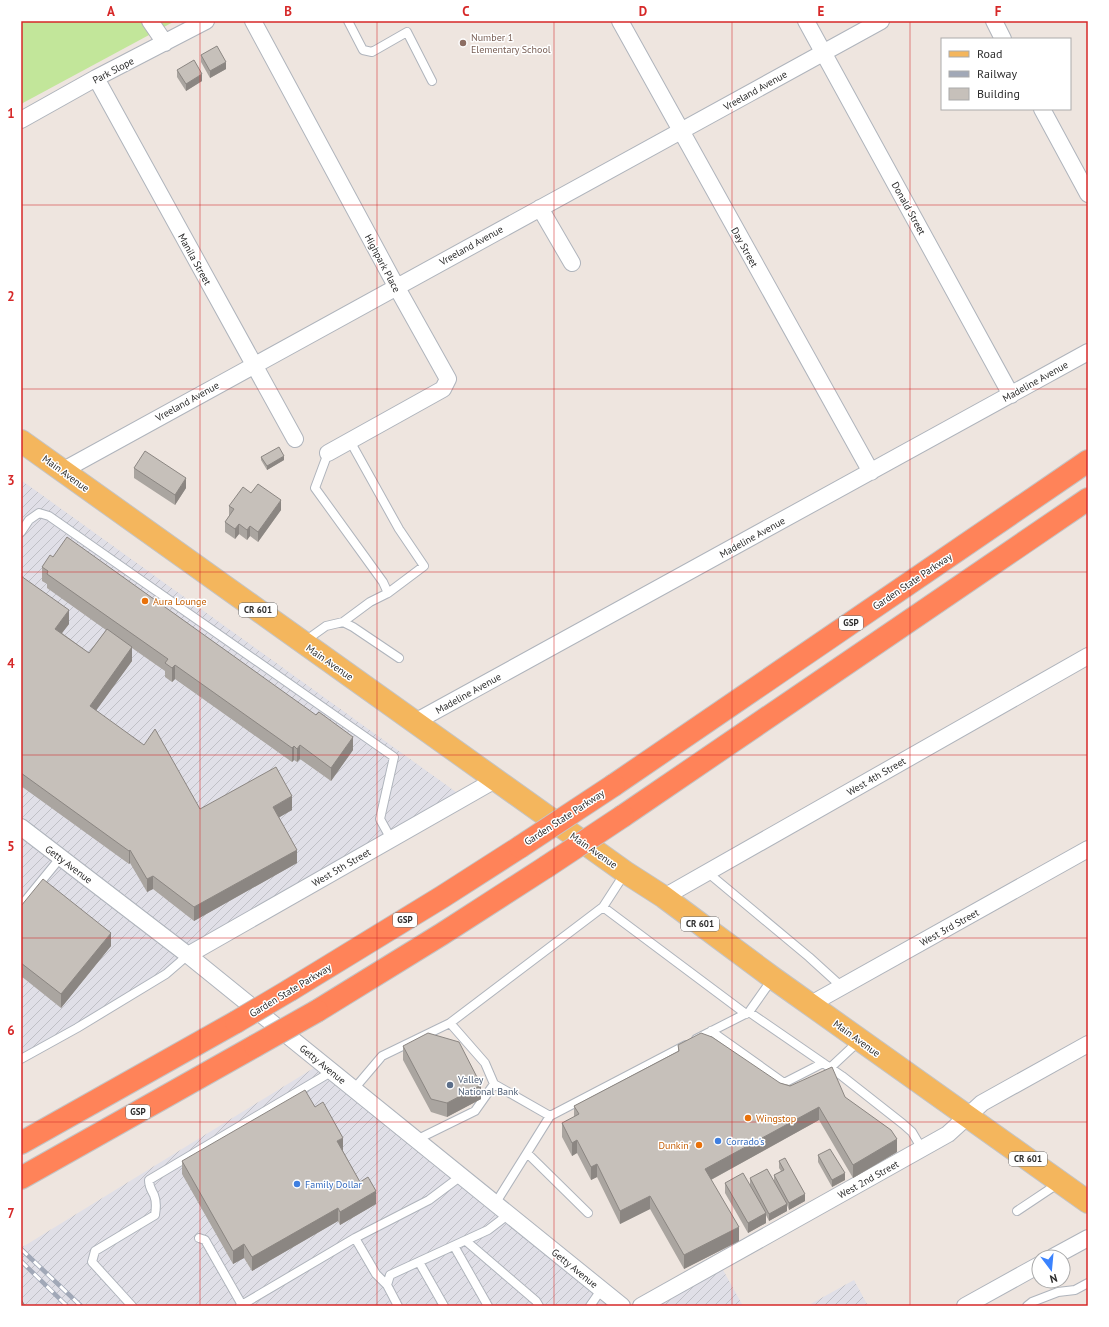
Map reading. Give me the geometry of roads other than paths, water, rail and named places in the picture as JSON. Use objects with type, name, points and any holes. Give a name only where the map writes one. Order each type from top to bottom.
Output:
[{"type":"highway","name":"Garden State Parkway","points":[[21,1142],[236,1022],[442,897],[614,785],[1088,461]]},
{"type":"highway","name":"GSP","points":[[21,1178],[317,1011],[442,934],[623,816],[1088,499]]},
{"type":"main road","name":"Main Avenue","points":[[22,444],[625,872],[664,897],[773,978],[1088,1202]]},
{"type":"street","points":[[150,21],[165,43]]},
{"type":"street","name":"Park Slope","points":[[21,120],[96,78],[206,21]]},
{"type":"street","name":"Highpark Place","points":[[253,21],[448,379],[443,389],[328,453]]},
{"type":"street","name":"Day Street","points":[[620,21],[870,472]]},
{"type":"street","name":"Donald Street","points":[[806,21],[1011,394]]},
{"type":"street","name":"Vreeland Avenue","points":[[62,471],[254,364],[881,21]]},
{"type":"street","points":[[994,21],[1002,38]]},
{"type":"street","name":"Manila Street","points":[[96,78],[295,439]]},
{"type":"street","points":[[1043,110],[1088,194]]},
{"type":"street","points":[[540,208],[572,264]]},
{"type":"street","name":"Madeline Avenue","points":[[415,722],[1088,352]]},
{"type":"street","name":"West 4th Street","points":[[664,897],[1088,656]]},
{"type":"street","name":"West 5th Street","points":[[188,955],[495,780]]},
{"type":"street","name":"Getty Avenue","points":[[21,827],[188,955],[622,1306]]},
{"type":"street","name":"West 3rd Street","points":[[811,1004],[1088,849]]},
{"type":"street","name":"West 2nd Street","points":[[640,1306],[948,1134],[982,1103],[1088,1044]]},
{"type":"street","points":[[1068,1249],[1088,1238]]},
{"type":"street","points":[[965,1306],[1031,1269]]},
{"type":"lane","points":[[348,21],[363,50],[372,52],[407,32],[432,81]]},
{"type":"lane","points":[[303,642],[326,626],[343,622],[370,602],[388,593],[424,566],[399,529],[350,441]]},
{"type":"lane","points":[[328,453],[315,488],[383,582],[388,593]]},
{"type":"lane","points":[[21,532],[29,520],[39,513],[50,516],[394,757],[380,819],[391,839]]},
{"type":"lane","points":[[343,622],[353,627],[399,658]]},
{"type":"lane","points":[[21,906],[61,857]]},
{"type":"lane","points":[[354,1089],[382,1056],[450,1022],[603,907],[625,872]]},
{"type":"lane","points":[[707,872],[810,957],[842,987]]},
{"type":"lane","points":[[603,907],[747,1013],[830,1068],[903,1124],[912,1132],[922,1149]]},
{"type":"lane","points":[[21,1059],[77,1028],[166,974],[188,955]]},
{"type":"lane","points":[[495,1204],[550,1116],[747,1013],[773,978]]},
{"type":"lane","points":[[450,1022],[486,1063],[494,1084],[550,1116]]},
{"type":"lane","points":[[712,1032],[784,1083],[823,1063]]},
{"type":"lane","points":[[830,1068],[860,1040]]},
{"type":"lane","points":[[132,1306],[92,1262],[95,1251],[155,1215],[156,1205],[154,1196],[149,1187],[150,1180],[331,1072]]},
{"type":"lane","points":[[416,1140],[475,1111],[494,1084]]},
{"type":"lane","points":[[527,1153],[588,1213]]},
{"type":"lane","points":[[199,1238],[205,1240],[241,1305],[355,1238],[429,1200],[461,1176]]},
{"type":"lane","points":[[1017,1212],[1060,1182]]},
{"type":"lane","points":[[388,1285],[390,1275],[488,1230],[509,1214]]},
{"type":"lane","points":[[355,1238],[376,1274],[388,1285],[398,1306]]},
{"type":"lane","points":[[466,1241],[536,1301],[539,1306]]},
{"type":"lane","points":[[454,1246],[488,1306]]},
{"type":"lane","points":[[420,1262],[444,1306]]},
{"type":"lane","points":[[1027,1306],[1032,1302],[1058,1292],[1075,1290],[1088,1283]]},
{"type":"lane","points":[[590,1306],[601,1290]]},
{"type":"railway","points":[[21,1249],[81,1306]]},
{"type":"railway","points":[[21,1261],[67,1306]]},
{"type":"place","name":"Number 1 Elementary School","points":[[463,43]]},
{"type":"place","name":"Aura Lounge","points":[[145,601]]},
{"type":"place","name":"Valley National Bank","points":[[450,1085]]},
{"type":"place","name":"Wingstop","points":[[748,1118]]},
{"type":"place","name":"Corrado's","points":[[718,1141]]},
{"type":"place","name":"Dunkin'","points":[[699,1145]]},
{"type":"place","name":"Family Dollar","points":[[297,1184]]}]
